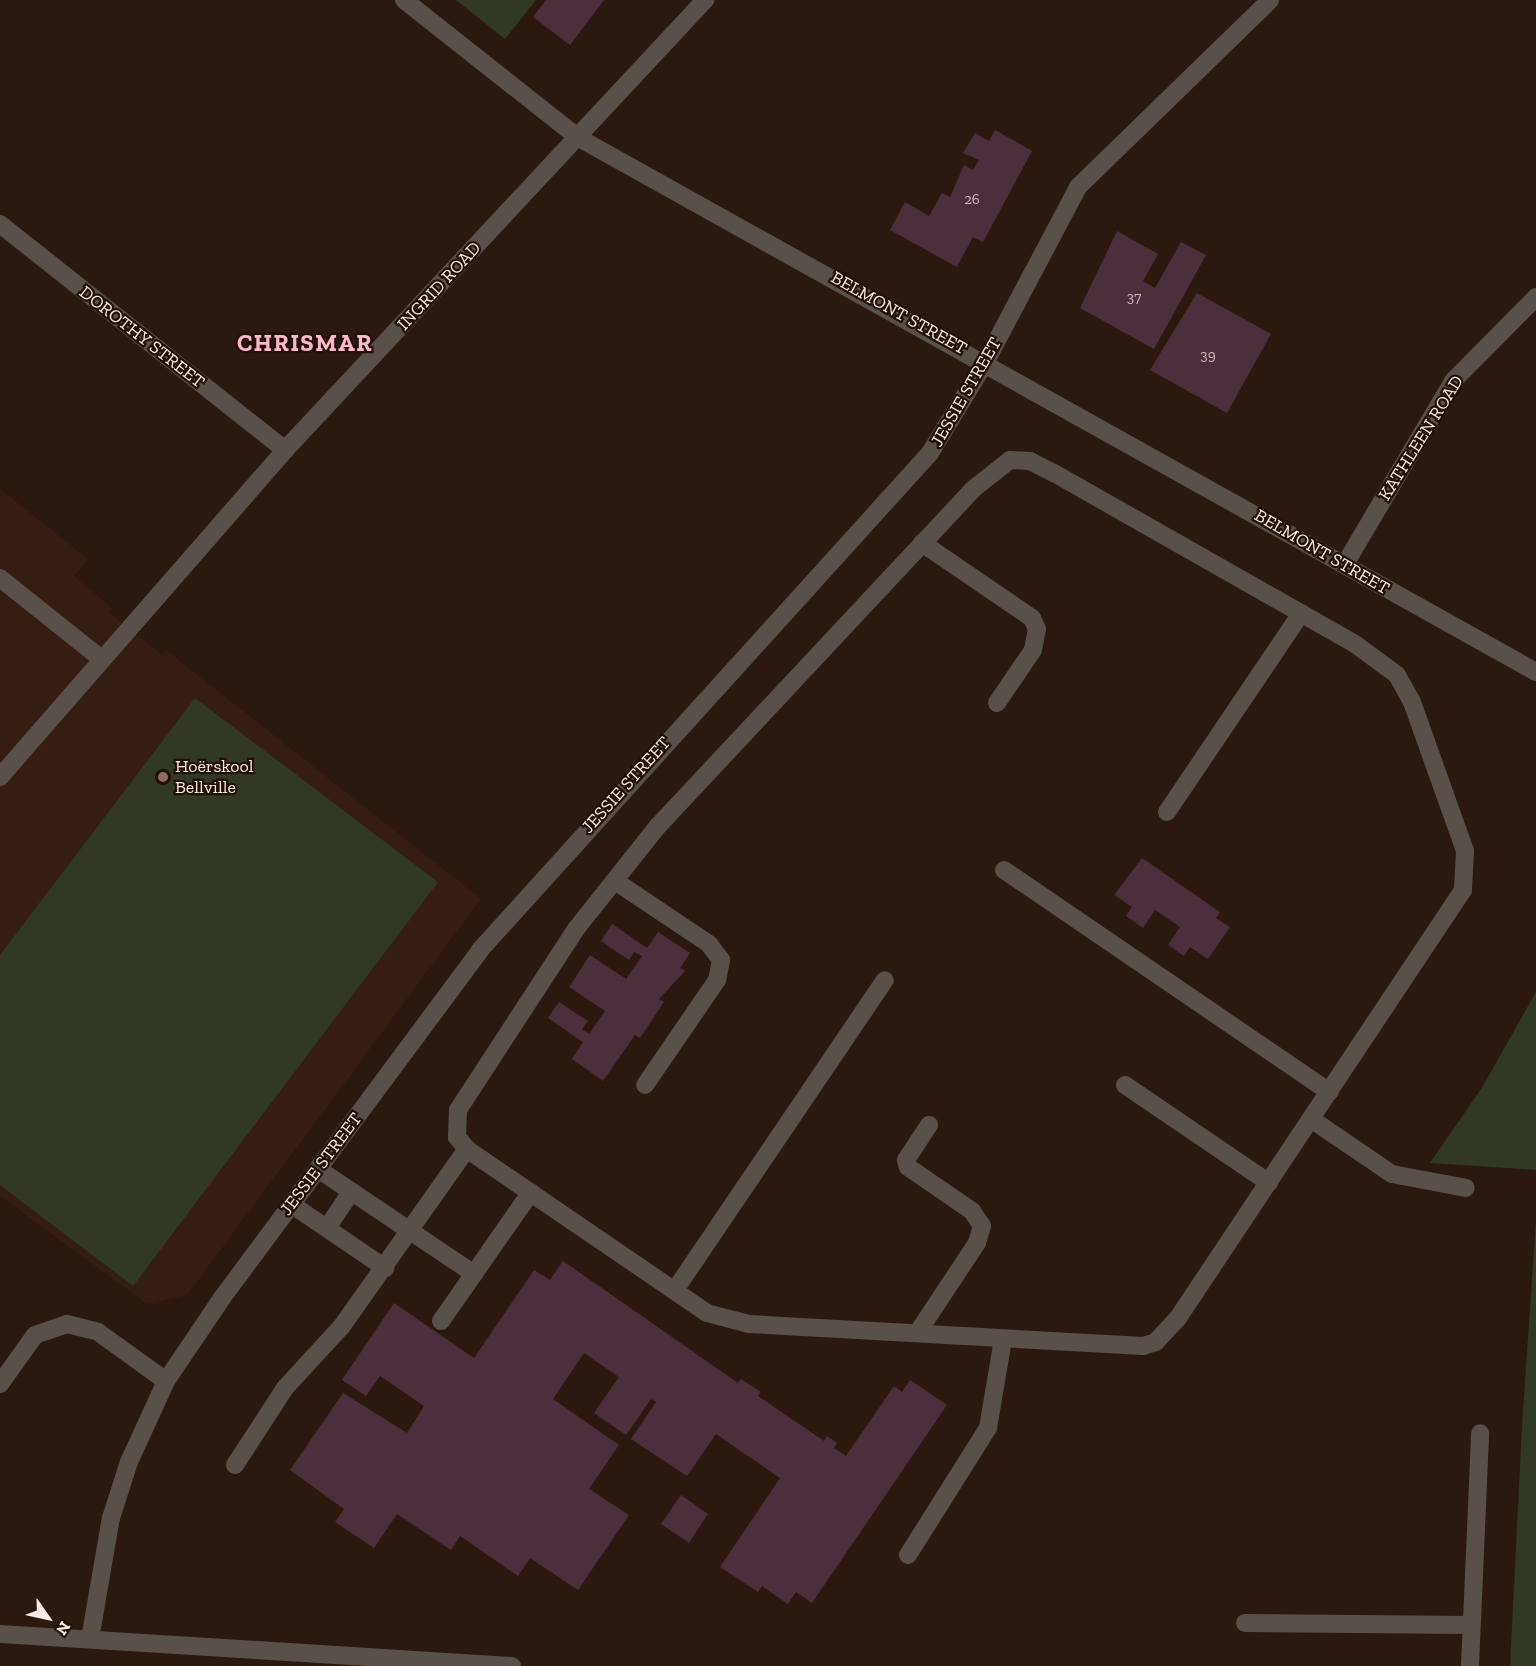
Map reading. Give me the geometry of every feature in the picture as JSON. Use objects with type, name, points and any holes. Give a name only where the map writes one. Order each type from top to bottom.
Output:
[{"type":"street","name":"BELMONT STREET","points":[[404,0],[579,138],[986,361],[1536,672]]},
{"type":"street","name":"INGRID ROAD","points":[[0,777],[99,657],[285,450],[579,138],[705,0]]},
{"type":"street","name":"JESSIE STREET","points":[[90,1639],[111,1518],[166,1381],[291,1204],[480,950],[930,453],[986,361],[1078,187],[1270,0]]},
{"type":"street","name":"DOROTHY STREET","points":[[0,224],[285,450]]},
{"type":"street","name":"KATHLEEN ROAD","points":[[1345,564],[1454,380],[1536,297]]},
{"type":"street","points":[[1010,460],[1030,461],[1301,613],[1397,675],[1412,702],[1467,865],[1457,901],[1269,1183],[1178,1318],[1156,1342],[1143,1346],[749,1324],[707,1313],[467,1149],[457,1137],[458,1110],[615,880],[658,826],[922,543],[994,469],[1010,460]]},
{"type":"street","points":[[922,543],[1032,618],[1037,628],[1033,650],[997,703]]},
{"type":"street","points":[[0,578],[99,657]]},
{"type":"street","points":[[1167,812],[1301,613]]},
{"type":"street","points":[[1004,870],[1330,1092]]},
{"type":"street","points":[[615,880],[709,944],[721,960],[717,980],[645,1084]]},
{"type":"street","points":[[675,1290],[885,980]]},
{"type":"street","points":[[1125,1085],[1269,1183]]},
{"type":"street","points":[[1311,1119],[1392,1174],[1466,1188]]},
{"type":"street","points":[[918,1332],[977,1243],[982,1226],[972,1211],[908,1167],[908,1156],[929,1125]]},
{"type":"street","points":[[235,1465],[301,1366],[342,1326],[467,1149]]},
{"type":"street","points":[[318,1169],[474,1274]]},
{"type":"street","points":[[441,1321],[531,1192]]},
{"type":"street","points":[[332,1232],[357,1196]]},
{"type":"street","points":[[291,1204],[385,1268]]},
{"type":"street","points":[[0,1384],[35,1335],[67,1324],[98,1332],[166,1381]]},
{"type":"street","points":[[908,1555],[988,1428],[1003,1339]]},
{"type":"street","points":[[1470,1666],[1480,1433]]},
{"type":"street","points":[[1245,1623],[1471,1625]]},
{"type":"street","points":[[0,1634],[512,1666]]},
{"type":"shaded area","name":"Hoërskool Bellville","points":[[0,489],[88,559],[74,576],[112,608],[109,613],[162,655],[166,650],[481,899],[187,1295],[147,1304],[0,1196]]},
{"type":"green space","points":[[456,0],[536,0],[505,39]]},
{"type":"green space","name":"Hoërskool Bellville","points":[[195,698],[438,882],[133,1286],[0,1185],[0,955]]},
{"type":"green space","points":[[1536,992],[1536,1170],[1430,1163],[1483,1086]]},
{"type":"green space","points":[[1536,1219],[1536,1666],[1510,1666],[1522,1427]]},
{"type":"building","points":[[546,0],[604,0],[570,45],[533,17]]},
{"type":"building","points":[[995,130],[1032,151],[983,242],[973,237],[957,267],[890,230],[905,202],[929,216],[942,193],[950,197],[964,165],[973,170],[979,160],[963,153],[975,133],[989,141]]},
{"type":"building","points":[[1117,231],[1158,254],[1143,281],[1155,288],[1181,242],[1206,255],[1154,349],[1080,308]]},
{"type":"building","points":[[1197,293],[1271,334],[1227,413],[1150,370]]},
{"type":"building","points":[[1142,858],[1220,912],[1216,918],[1230,927],[1208,959],[1190,947],[1184,956],[1168,945],[1180,927],[1155,910],[1143,928],[1126,916],[1132,907],[1114,895]]},
{"type":"building","points":[[612,924],[647,948],[658,932],[690,953],[680,968],[685,971],[659,999],[664,1002],[640,1038],[635,1035],[603,1081],[572,1059],[583,1042],[548,1018],[559,1002],[588,1021],[582,1029],[589,1034],[605,1011],[569,987],[590,955],[626,979],[642,956],[634,952],[629,960],[601,941]]},
{"type":"building","points":[[563,1261],[738,1383],[741,1379],[761,1392],[758,1396],[824,1441],[827,1436],[837,1443],[834,1448],[846,1456],[894,1386],[902,1392],[910,1380],[947,1405],[812,1603],[796,1592],[788,1604],[762,1586],[758,1592],[720,1567],[780,1478],[716,1434],[687,1476],[631,1439],[656,1402],[651,1399],[626,1435],[594,1413],[619,1377],[584,1353],[553,1399],[619,1445],[589,1489],[629,1515],[578,1590],[530,1558],[518,1576],[460,1536],[451,1550],[397,1514],[374,1548],[335,1522],[344,1509],[290,1470],[343,1393],[407,1433],[424,1406],[380,1376],[366,1396],[342,1380],[394,1303],[474,1358],[534,1270],[550,1280]]},
{"type":"building","points":[[681,1495],[708,1514],[689,1543],[661,1524]]},
{"type":"place","name":"Hoërskool Bellville","points":[[163,777]]},
{"type":"district","name":"CHRISMAR","points":[[305,343]]}]
